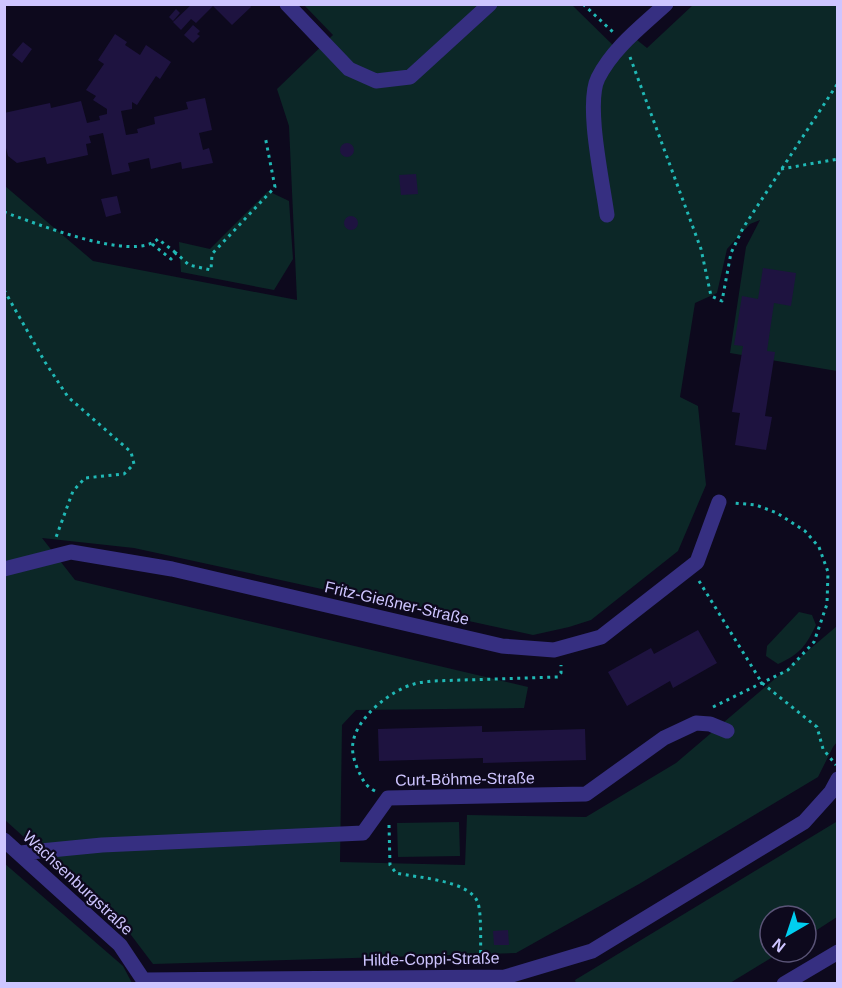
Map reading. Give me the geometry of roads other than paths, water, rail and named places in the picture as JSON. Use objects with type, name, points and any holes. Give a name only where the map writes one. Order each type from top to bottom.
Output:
[{"type":"street","points":[[287,4],[349,69],[376,81],[410,77],[490,4]]},
{"type":"street","points":[[607,214],[592,108],[596,80],[614,53],[666,4]]},
{"type":"street","name":"Fritz-Gießner-Straße","points":[[4,569],[71,552],[172,569],[502,646],[554,650],[601,637],[697,562],[719,502]]},
{"type":"street","name":"Curt-Böhme-Straße","points":[[20,853],[102,845],[363,832],[388,798],[586,794],[664,738],[696,723],[710,724],[727,731]]},
{"type":"street","name":"Hilde-Coppi-Straße","points":[[146,982],[505,977],[592,951],[804,822],[831,792],[837,779]]},
{"type":"street","name":"Wachsenburgstraße","points":[[4,840],[120,945],[146,982]]},
{"type":"street","points":[[784,984],[837,952]]}]
